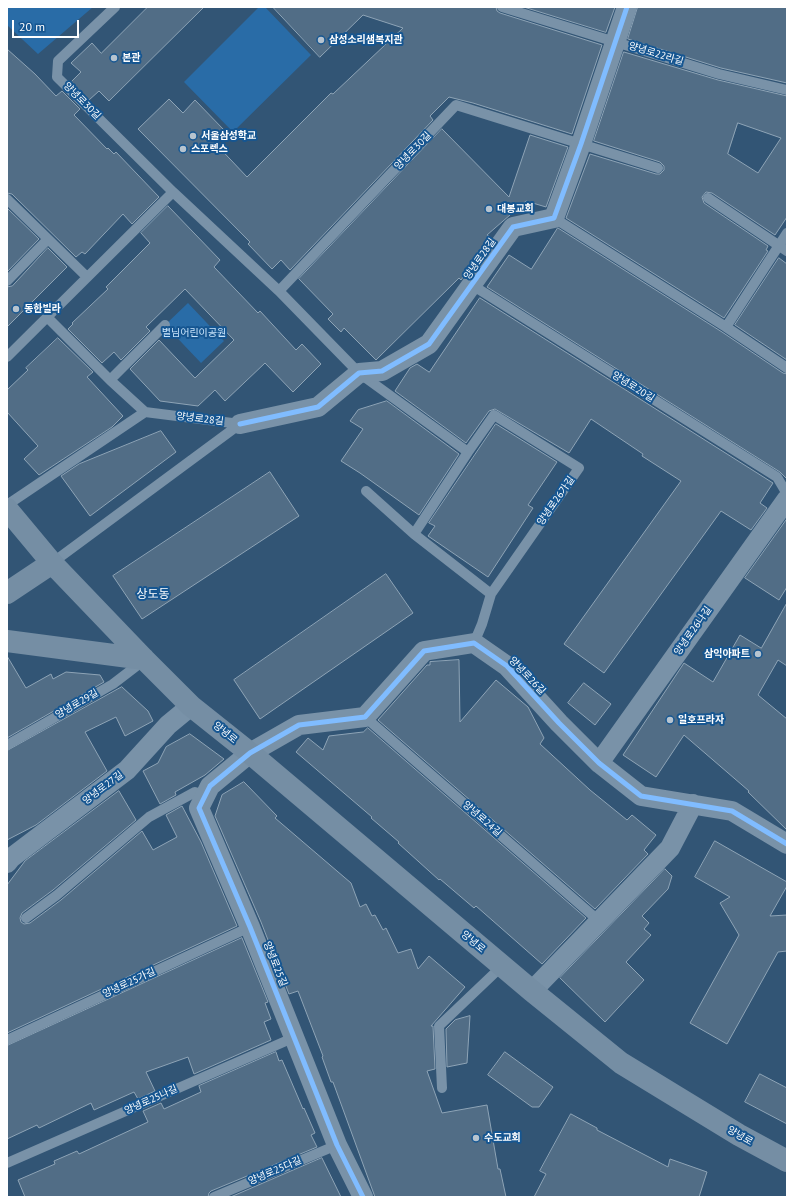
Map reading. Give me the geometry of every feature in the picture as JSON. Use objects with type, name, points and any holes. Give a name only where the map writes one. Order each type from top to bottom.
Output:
[{"type":"main road","name":"양녕로","points":[[7,509],[52,563],[144,659],[192,706],[250,753],[532,992],[621,1063],[738,1135],[787,1162]]},
{"type":"main road","points":[[7,593],[52,563]]},
{"type":"main road","points":[[7,641],[144,659]]},
{"type":"street","points":[[554,218],[581,144],[627,7]]},
{"type":"street","name":"양녕로28길","points":[[240,424],[318,407],[359,373],[382,371],[429,344],[513,227],[554,218]]},
{"type":"street","name":"양녕로26나길","points":[[600,764],[787,499]]},
{"type":"street","points":[[250,753],[299,726],[365,717],[424,651],[474,643]]},
{"type":"street","name":"양녕로26길","points":[[474,643],[507,666],[559,723],[600,764],[641,796],[732,811],[786,842]]},
{"type":"street","name":"양녕로27길","points":[[7,863],[11,858],[127,770],[168,725],[192,706]]},
{"type":"street","name":"양녕로25길","points":[[250,753],[210,786],[199,808],[250,927],[337,1145],[363,1197]]},
{"type":"street","points":[[532,992],[670,848],[693,804]]},
{"type":"lane","name":"양녕로30길","points":[[115,7],[58,61],[57,77],[173,192],[279,291],[359,373]]},
{"type":"lane","name":"양녕로22라길","points":[[502,7],[719,74],[787,90]]},
{"type":"lane","name":"양녕로30길","points":[[279,291],[456,105],[581,144]]},
{"type":"lane","points":[[581,144],[658,168]]},
{"type":"lane","points":[[7,358],[173,192]]},
{"type":"lane","points":[[708,198],[783,248]]},
{"type":"lane","points":[[7,199],[87,277]]},
{"type":"lane","points":[[554,218],[726,327],[787,368]]},
{"type":"lane","points":[[726,327],[783,248],[787,233]]},
{"type":"lane","points":[[7,281],[48,239]]},
{"type":"lane","name":"양녕로20길","points":[[472,285],[777,477],[787,494]]},
{"type":"lane","points":[[7,505],[145,412],[110,380],[47,317]]},
{"type":"lane","points":[[110,380],[165,325]]},
{"type":"lane","points":[[359,373],[468,452]]},
{"type":"lane","name":"양녕로28길","points":[[145,412],[240,424]]},
{"type":"lane","name":"양녕로26가길","points":[[414,534],[494,415],[579,468],[491,594],[482,624],[474,643]]},
{"type":"lane","points":[[52,563],[240,424]]},
{"type":"lane","points":[[366,491],[414,534],[491,594]]},
{"type":"lane","name":"양녕로29길","points":[[7,744],[113,684],[144,659]]},
{"type":"lane","name":"양녕로24길","points":[[365,717],[599,921]]},
{"type":"lane","points":[[26,918],[57,895],[148,817],[195,792],[205,797]]},
{"type":"lane","name":"양녕로25가길","points":[[7,1040],[250,927]]},
{"type":"lane","points":[[442,1088],[439,1026],[502,966]]},
{"type":"lane","name":"양녕로25나길","points":[[7,1163],[295,1037]]},
{"type":"lane","name":"양녕로25다길","points":[[214,1197],[337,1145]]},
{"type":"green space","points":[[7,7],[93,7],[38,54],[7,25]]},
{"type":"green space","points":[[259,7],[265,7],[311,55],[233,132],[184,82]]},
{"type":"green space","name":"별님어린이공원","points":[[188,303],[224,341],[201,363],[165,325]]},
{"type":"building","name":"본관","points":[[148,7],[204,7],[109,101],[99,91],[89,100],[71,82],[81,72],[71,63],[92,43],[101,53]]},
{"type":"building","points":[[273,7],[496,7],[497,11],[500,13],[602,45],[572,134],[449,97],[430,116],[433,120],[290,270],[281,260],[272,269],[248,244],[250,242],[138,129],[169,99],[183,113],[195,100],[224,130],[213,141],[247,177],[331,93],[333,94],[403,28],[363,15],[320,57]]},
{"type":"building","points":[[524,7],[615,7],[606,32]]},
{"type":"building","points":[[638,7],[787,7],[787,83],[721,68],[628,39]]},
{"type":"building","points":[[7,49],[35,74],[56,96],[62,91],[80,109],[74,115],[107,149],[108,148],[114,154],[116,152],[159,197],[132,224],[123,214],[85,254],[82,252],[76,257],[12,194],[7,193]]},
{"type":"building","points":[[624,52],[718,80],[787,96],[787,217],[775,235],[712,193],[706,192],[702,197],[704,203],[768,246],[766,250],[768,251],[724,318],[566,218],[590,154],[656,174],[660,174],[664,170],[664,166],[660,162],[594,141]],"holes":[[[738,123],[781,138],[758,173],[728,154]]]},
{"type":"building","points":[[442,129],[509,197],[530,135],[568,147],[546,207],[526,201],[487,235],[490,237],[487,240],[488,241],[461,280],[459,278],[376,360],[344,328],[341,332],[328,319],[333,314],[299,279]]},
{"type":"building","points":[[168,206],[220,260],[214,267],[258,313],[260,311],[296,350],[302,344],[321,364],[293,392],[265,363],[225,401],[215,390],[198,406],[160,401],[130,369],[159,340],[195,378],[234,340],[185,289],[146,327],[150,331],[121,360],[114,352],[102,363],[68,329],[73,324],[72,323],[108,289],[106,287],[150,243],[141,233]]},
{"type":"building","points":[[7,208],[39,239],[7,272]]},
{"type":"building","points":[[558,228],[722,332],[783,373],[787,374],[787,479],[780,472],[487,287],[509,255],[531,269]]},
{"type":"building","name":"동한빌라","points":[[48,248],[67,267],[7,327],[7,287],[12,286]]},
{"type":"building","points":[[779,258],[787,264],[787,360],[735,325]]},
{"type":"building","points":[[480,298],[773,483],[760,503],[767,508],[751,530],[721,511],[604,673],[564,644],[681,481],[642,456],[643,454],[591,419],[569,453],[495,409],[489,411],[466,443],[395,391],[410,368],[417,364],[429,372]]},
{"type":"building","points":[[58,338],[93,372],[87,377],[123,416],[112,427],[39,475],[24,459],[38,446],[7,412],[7,390],[28,370],[26,368]]},
{"type":"building","points":[[387,401],[459,454],[419,515],[341,461],[363,429],[350,421],[358,410]]},
{"type":"building","points":[[496,424],[557,462],[528,505],[533,508],[488,577],[428,536],[435,526],[429,523]]},
{"type":"building","points":[[161,431],[176,452],[90,516],[61,476],[79,464]]},
{"type":"building","points":[[270,472],[299,516],[142,619],[113,576]]},
{"type":"building","points":[[787,519],[787,587],[779,600],[745,578]]},
{"type":"building","points":[[386,574],[413,613],[260,719],[234,680]]},
{"type":"building","points":[[787,603],[787,666],[778,660],[758,695],[787,719],[787,830],[748,792],[749,791],[684,735],[656,777],[623,755],[684,663],[713,682],[740,635],[761,648]]},
{"type":"building","points":[[7,656],[26,688],[51,674],[53,679],[66,672],[100,675],[104,682],[7,738]]},
{"type":"building","points":[[459,660],[460,722],[496,680],[528,707],[544,738],[540,744],[590,790],[627,820],[632,815],[656,835],[644,850],[648,854],[595,909],[378,720],[427,665],[430,665],[430,662]]},
{"type":"building","points":[[584,683],[611,704],[595,725],[568,703]]},
{"type":"building","points":[[122,687],[148,711],[153,721],[125,736],[116,717],[85,732],[107,771],[36,825],[7,840],[7,751]]},
{"type":"building","points":[[368,728],[586,918],[542,964],[476,906],[474,908],[440,879],[439,880],[371,818],[372,817],[296,752],[308,738],[323,750],[329,736],[363,732]]},
{"type":"building","points":[[190,734],[224,759],[205,775],[175,792],[176,795],[160,804],[143,771],[158,763],[166,747]]},
{"type":"building","points":[[244,782],[277,816],[275,818],[351,883],[360,907],[366,904],[372,916],[375,915],[383,930],[386,928],[398,953],[411,949],[418,969],[429,956],[465,987],[431,1026],[433,1026],[435,1069],[427,1071],[442,1113],[487,1105],[498,1169],[500,1169],[506,1197],[375,1197],[298,991],[289,994],[261,922],[215,816],[222,795]]},
{"type":"building","points":[[119,791],[136,820],[53,890],[22,913],[20,918],[21,922],[24,924],[30,923],[61,900],[142,831],[153,850],[177,837],[166,815],[182,806],[201,842],[237,926],[7,1033],[7,885],[25,861]]},
{"type":"building","points":[[715,841],[787,882],[787,886],[770,916],[787,915],[787,951],[778,952],[727,1044],[690,1023],[739,935],[720,903],[730,897],[695,877]]},
{"type":"building","points":[[665,869],[672,876],[668,889],[642,916],[649,923],[644,929],[651,935],[626,962],[644,980],[605,1022],[560,978]]},
{"type":"building","points":[[242,938],[268,1002],[265,1003],[271,1019],[264,1022],[271,1040],[194,1074],[188,1057],[146,1072],[155,1091],[138,1099],[134,1092],[94,1110],[91,1103],[39,1128],[37,1125],[7,1139],[7,1046]]},
{"type":"building","points":[[470,1016],[467,1063],[447,1067],[446,1029],[455,1020]]},
{"type":"building","points":[[276,1052],[279,1061],[282,1060],[315,1133],[311,1135],[317,1147],[211,1191],[208,1197],[25,1197],[18,1180],[55,1164],[54,1161],[77,1151],[79,1154],[148,1122],[143,1111],[161,1103],[164,1109],[201,1092],[199,1086]]},
{"type":"building","points":[[505,1052],[553,1087],[539,1107],[532,1107],[488,1075]]},
{"type":"building","points":[[760,1074],[787,1088],[787,1124],[745,1102]]},
{"type":"building","points":[[571,1114],[597,1128],[597,1130],[668,1167],[670,1159],[707,1172],[699,1197],[534,1197],[546,1174],[540,1171]]},
{"type":"building","points":[[322,1158],[341,1197],[231,1197]]},
{"type":"cycle path","points":[[240,424],[318,407],[359,373],[382,371],[429,344],[513,227],[554,218],[581,144],[627,7]]},
{"type":"cycle path","points":[[363,1197],[337,1145],[250,927],[199,808],[210,786],[250,753],[299,725],[365,717],[424,651],[474,643],[507,666],[559,723],[599,763],[641,796],[732,811],[787,844]]},
{"type":"place","name":"삼성소리샘복지관","points":[[321,40]]},
{"type":"place","name":"본관","points":[[114,58]]},
{"type":"place","name":"서울삼성학교","points":[[193,136]]},
{"type":"place","name":"스포렉스","points":[[183,149]]},
{"type":"place","name":"대봉교회","points":[[489,209]]},
{"type":"place","name":"동한빌라","points":[[16,309]]},
{"type":"place","name":"삼익아파트","points":[[758,654]]},
{"type":"place","name":"일호프라자","points":[[670,720]]},
{"type":"place","name":"수도교회","points":[[476,1138]]},
{"type":"district","name":"상도동","points":[[153,595]]}]
